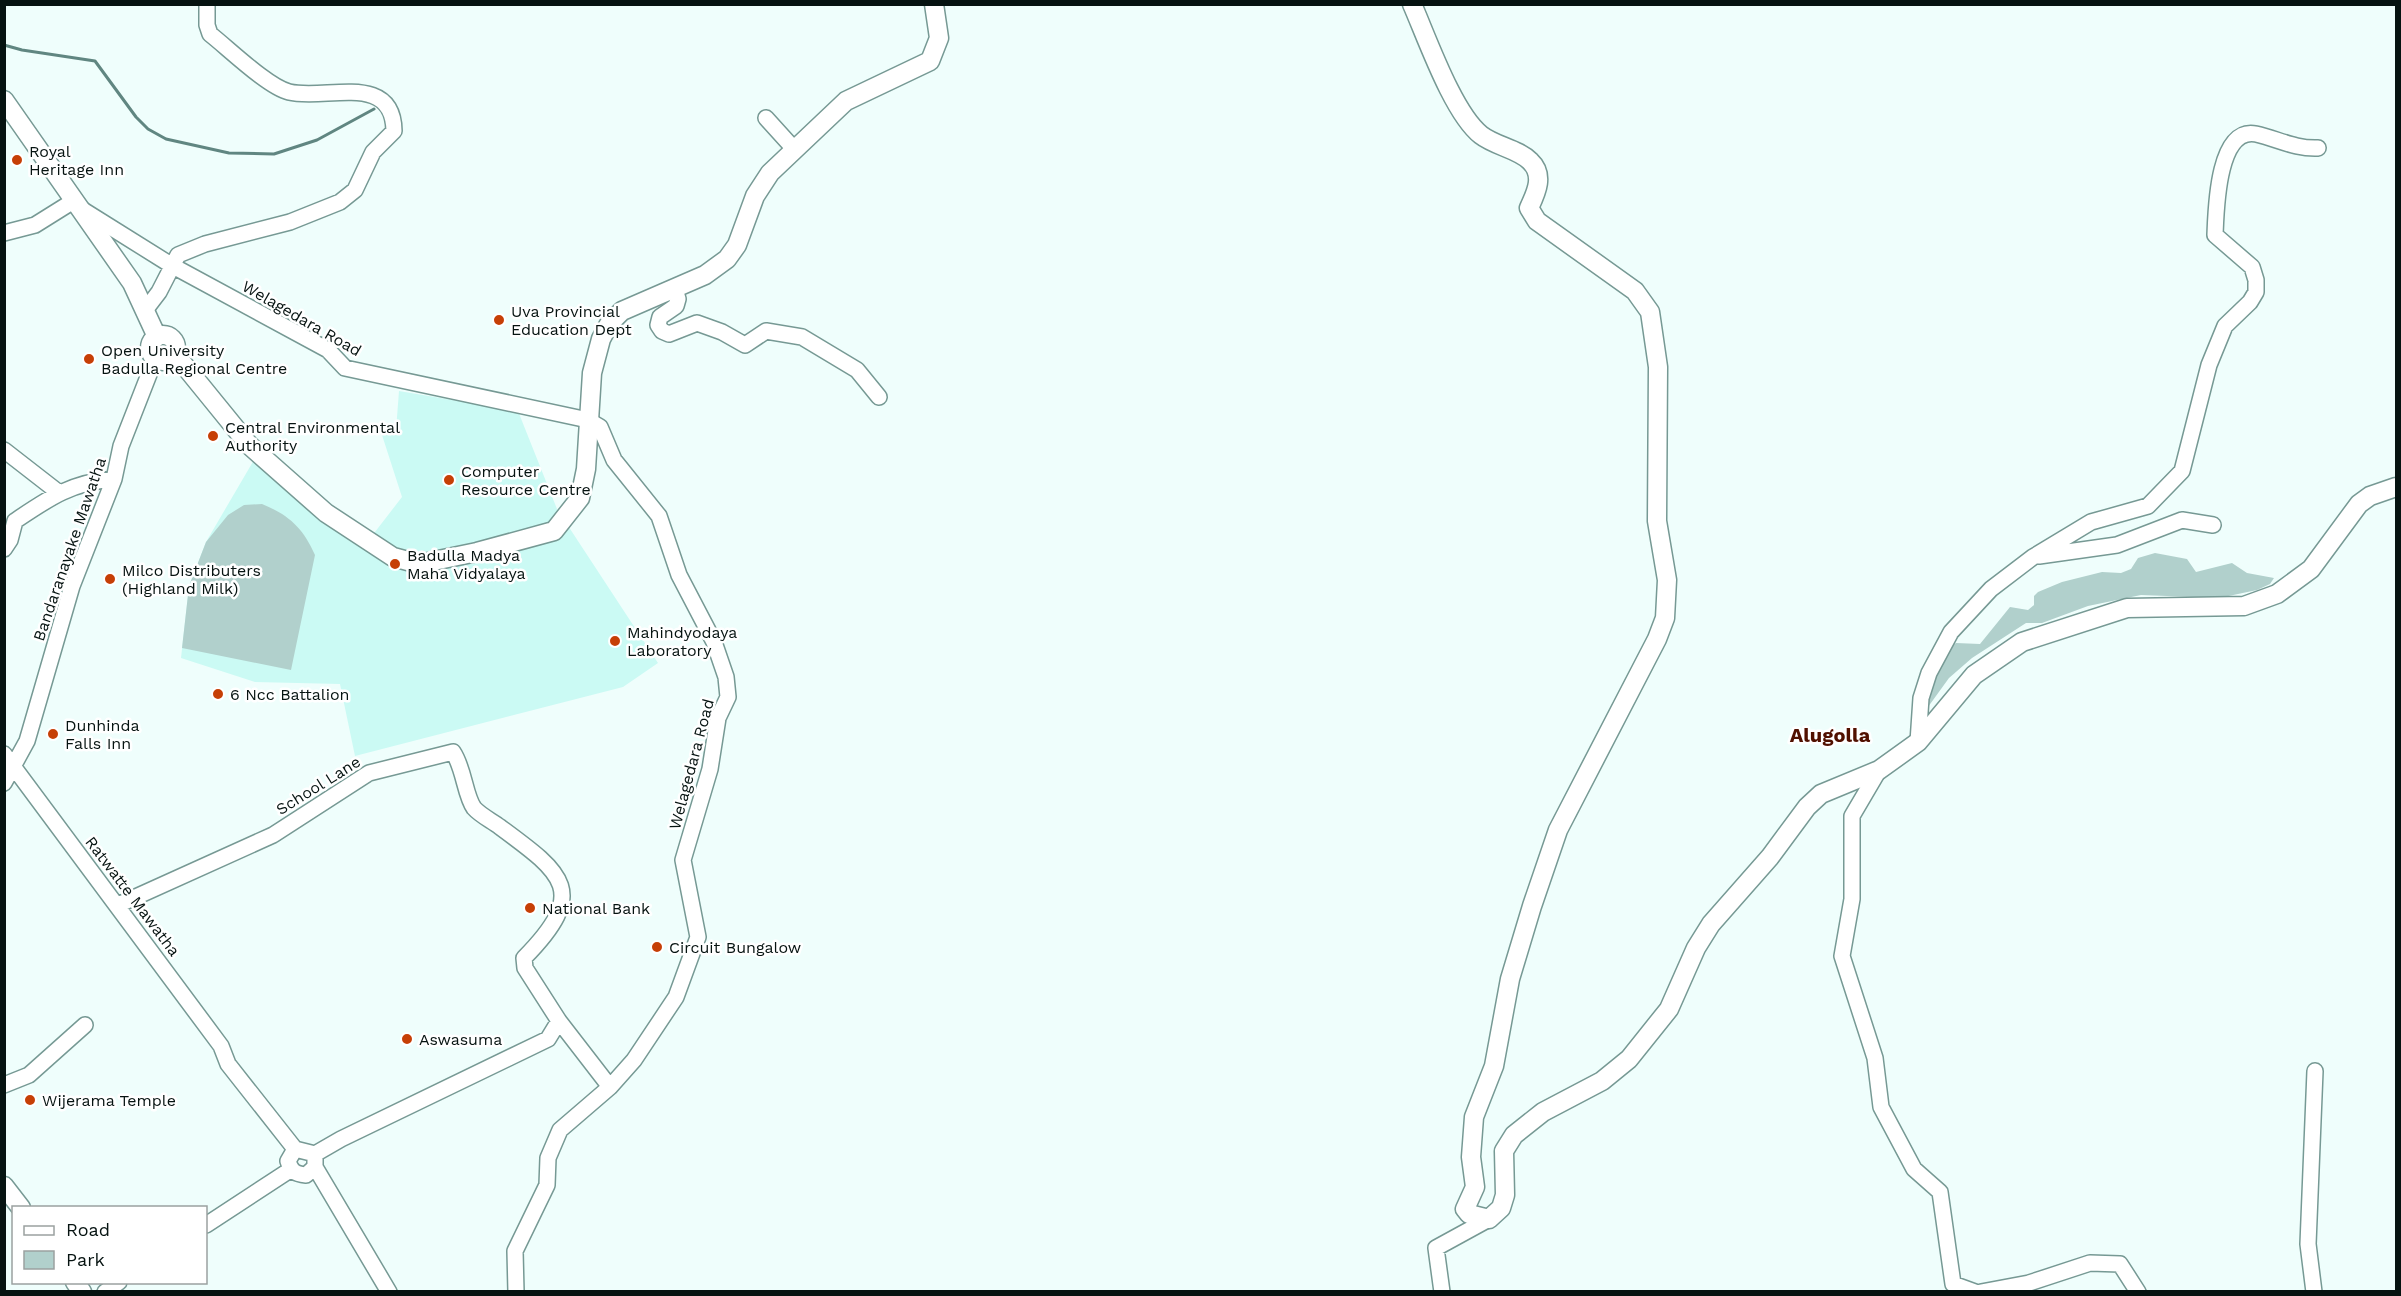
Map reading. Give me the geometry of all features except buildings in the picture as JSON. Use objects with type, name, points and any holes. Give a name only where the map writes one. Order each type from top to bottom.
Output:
[{"type":"main road","points":[[175,354],[169,361],[155,359],[150,347],[157,337],[166,336],[174,340],[175,354],[249,445],[309,498],[367,541],[393,557],[418,564],[477,552],[554,531],[580,498],[586,469],[592,373],[601,339],[609,324],[622,311],[705,275],[727,259],[737,245],[755,196],[770,173],[846,101],[930,61],[939,38],[934,4]]},
{"type":"main road","points":[[1412,4],[1439,66],[1467,119],[1481,135],[1530,161],[1538,176],[1539,188],[1529,208],[1537,221],[1635,291],[1650,312],[1658,367],[1658,521],[1666,580],[1665,618],[1657,639],[1558,830],[1510,979],[1494,1066],[1474,1116],[1471,1157],[1475,1187],[1465,1209],[1469,1214],[1489,1219],[1501,1208],[1505,1195],[1504,1151],[1514,1135],[1543,1112],[1602,1080],[1629,1059],[1669,1009],[1696,948],[1711,924],[1821,794],[1879,770],[1918,742],[1974,675],[2022,642],[2127,608],[2244,606],[2277,594],[2311,569],[2359,504],[2370,496],[2397,487]]},
{"type":"main road","points":[[4,100],[132,283],[157,337]]},
{"type":"main road","points":[[4,1186],[19,1206]]},
{"type":"street","points":[[146,309],[159,292],[178,255],[205,243],[290,222],[340,202],[355,189],[373,152],[394,131],[394,115],[382,100],[366,93],[289,92],[275,86],[210,34],[207,25],[207,4]]},
{"type":"street","points":[[766,118],[795,150]]},
{"type":"street","points":[[1918,742],[1921,698],[1929,673],[1951,632],[1991,588],[2033,557],[2091,522],[2148,507],[2182,471],[2209,365],[2225,326],[2250,302],[2256,292],[2256,280],[2252,267],[2216,235],[2216,196],[2226,155],[2235,140],[2253,133],[2301,148],[2318,147]]},
{"type":"street","points":[[4,233],[35,225],[79,205]]},
{"type":"street","name":"Welagedara Road","points":[[79,205],[171,265],[328,350],[345,368],[588,420],[600,427],[614,460],[659,516],[678,575],[714,642],[726,678],[728,697],[718,718],[710,769],[683,860],[698,937],[676,997],[634,1060],[610,1087],[560,1130],[548,1158],[547,1185],[515,1251],[516,1292]]},
{"type":"street","points":[[675,289],[678,299],[676,306],[660,317],[658,325],[662,331],[669,334],[697,323],[722,332],[745,345],[766,332],[802,337],[857,370],[879,398]]},
{"type":"street","name":"Bandaranayake Mawatha","points":[[4,783],[14,769],[27,741],[72,586],[114,478],[121,446],[155,359]]},
{"type":"street","points":[[4,450],[58,492]]},
{"type":"street","points":[[4,549],[10,540],[15,521],[58,492],[90,481],[114,478]]},
{"type":"street","points":[[2033,557],[2117,545],[2182,520],[2213,525]]},
{"type":"street","name":"School Lane","points":[[118,905],[273,835],[369,773],[453,752],[461,764],[473,807],[537,855],[554,871],[564,900],[558,917],[545,937],[524,958],[525,968],[610,1087]]},
{"type":"street","name":"Ratwatte Mawatha","points":[[4,754],[221,1046],[228,1064],[295,1149]]},
{"type":"street","points":[[1879,770],[1852,816],[1852,899],[1842,956],[1875,1058],[1881,1107],[1914,1168],[1940,1192],[1953,1284],[1975,1292]]},
{"type":"street","points":[[389,1292],[317,1165],[295,1149],[288,1161],[290,1170],[306,1175],[317,1165],[341,1139],[548,1039],[560,1020]]},
{"type":"street","points":[[4,1085],[29,1075],[84,1025]]},
{"type":"street","points":[[2314,1292],[2308,1244],[2315,1071]]},
{"type":"street","points":[[207,1225],[290,1170]]},
{"type":"street","points":[[1442,1292],[1436,1248],[1489,1219]]},
{"type":"street","points":[[1980,1292],[2029,1283],[2090,1263],[2120,1264],[2138,1292]]},
{"type":"shaded area","name":"Badulla Madya Maha Vidyalaya","points":[[399,391],[518,411],[557,509],[658,663],[623,687],[355,756],[340,684],[255,682],[181,658],[189,586],[206,542],[258,453],[368,541],[402,497],[382,435],[396,430]]},
{"type":"green space","points":[[262,504],[280,513],[294,524],[305,537],[315,555],[291,670],[182,648],[189,586],[206,542],[228,515],[244,505]]},
{"type":"green space","points":[[2155,553],[2187,559],[2196,572],[2232,563],[2247,573],[2274,578],[2270,584],[2257,590],[2219,598],[2141,595],[2088,606],[2042,623],[2026,623],[1972,658],[1949,678],[1928,707],[1920,711],[1948,648],[1956,643],[1980,644],[2010,607],[2028,610],[2034,605],[2034,596],[2038,592],[2062,582],[2102,572],[2121,573],[2131,569],[2138,558]]},
{"type":"waterway","points":[[4,45],[22,50],[95,61],[136,117],[148,129],[166,139],[229,153],[274,154],[317,140],[374,109]]},
{"type":"place","name":"Royal Heritage Inn","points":[[17,160]]},
{"type":"place","name":"Uva Provincial Education Dept","points":[[499,320]]},
{"type":"place","name":"Open University Badulla Regional Centre","points":[[89,359]]},
{"type":"place","name":"Central Environmental Authority","points":[[213,436]]},
{"type":"place","name":"Computer Resource Centre","points":[[449,480]]},
{"type":"place","name":"Badulla Madya Maha Vidyalaya","points":[[395,564]]},
{"type":"place","name":"Milco Distributers (Highland Milk)","points":[[110,579]]},
{"type":"place","name":"Mahindyodaya Laboratory","points":[[615,641]]},
{"type":"place","name":"6 Ncc Battalion","points":[[218,694]]},
{"type":"place","name":"Dunhinda Falls Inn","points":[[53,734]]},
{"type":"place","name":"National Bank","points":[[530,908]]},
{"type":"place","name":"Circuit Bungalow","points":[[657,947]]},
{"type":"place","name":"Aswasuma","points":[[407,1039]]},
{"type":"place","name":"Wijerama Temple","points":[[30,1100]]},
{"type":"district","name":"Alugolla","points":[[1830,735]]}]
